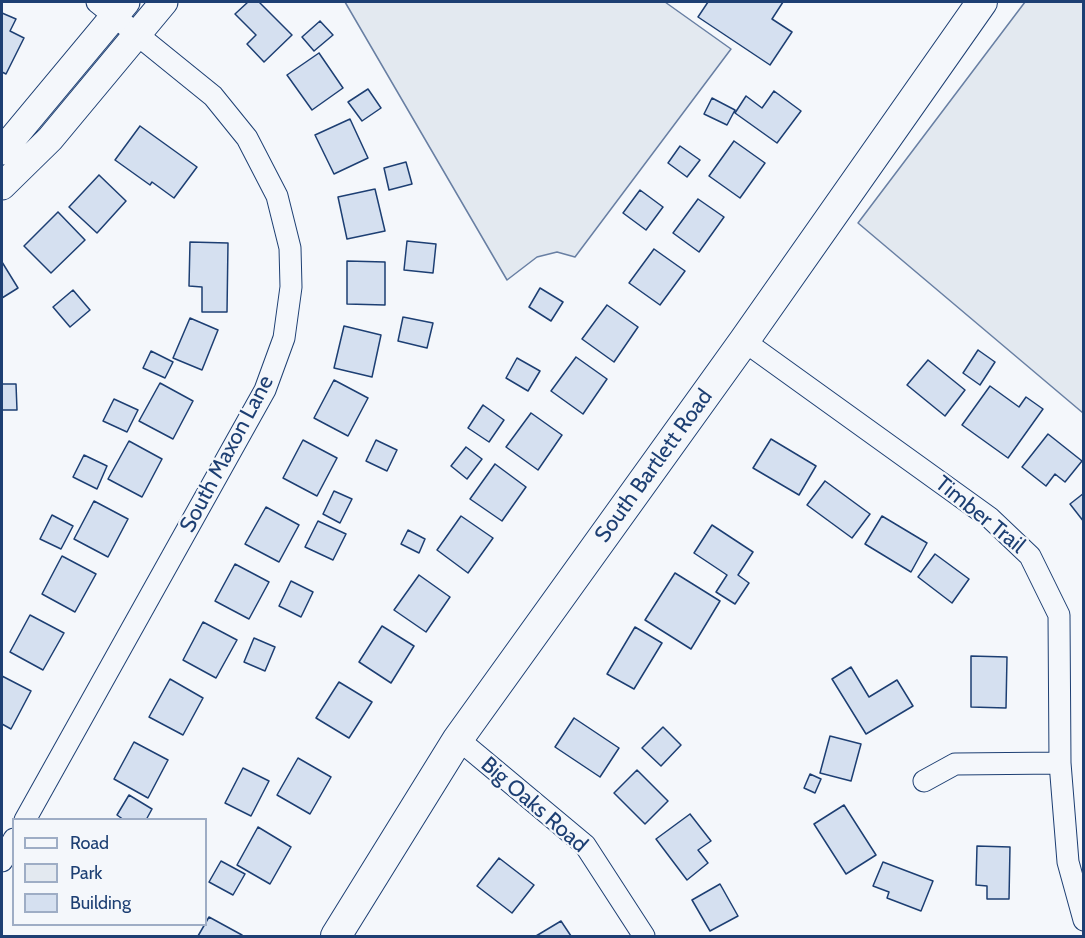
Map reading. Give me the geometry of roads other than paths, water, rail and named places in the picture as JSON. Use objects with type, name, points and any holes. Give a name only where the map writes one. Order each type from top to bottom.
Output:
[{"type":"main road","name":"South Bartlett Road","points":[[336,936],[459,739],[744,341],[982,2]]},
{"type":"street","points":[[2,186],[50,139],[164,2]]},
{"type":"street","points":[[2,151],[113,6]]},
{"type":"street","name":"South Maxon Lane","points":[[25,818],[265,390],[276,363],[289,312],[290,248],[277,196],[247,138],[213,96],[137,35],[113,6]]},
{"type":"street","name":"Timber Trail","points":[[744,341],[990,518],[1030,556],[1059,615],[1060,763],[1068,862],[1083,920]]},
{"type":"street","name":"Big Oaks Road","points":[[459,739],[585,845],[644,936]]},
{"type":"street","points":[[924,781],[955,764],[1060,763]]},
{"type":"street","points":[[2,861],[12,843]]}]
